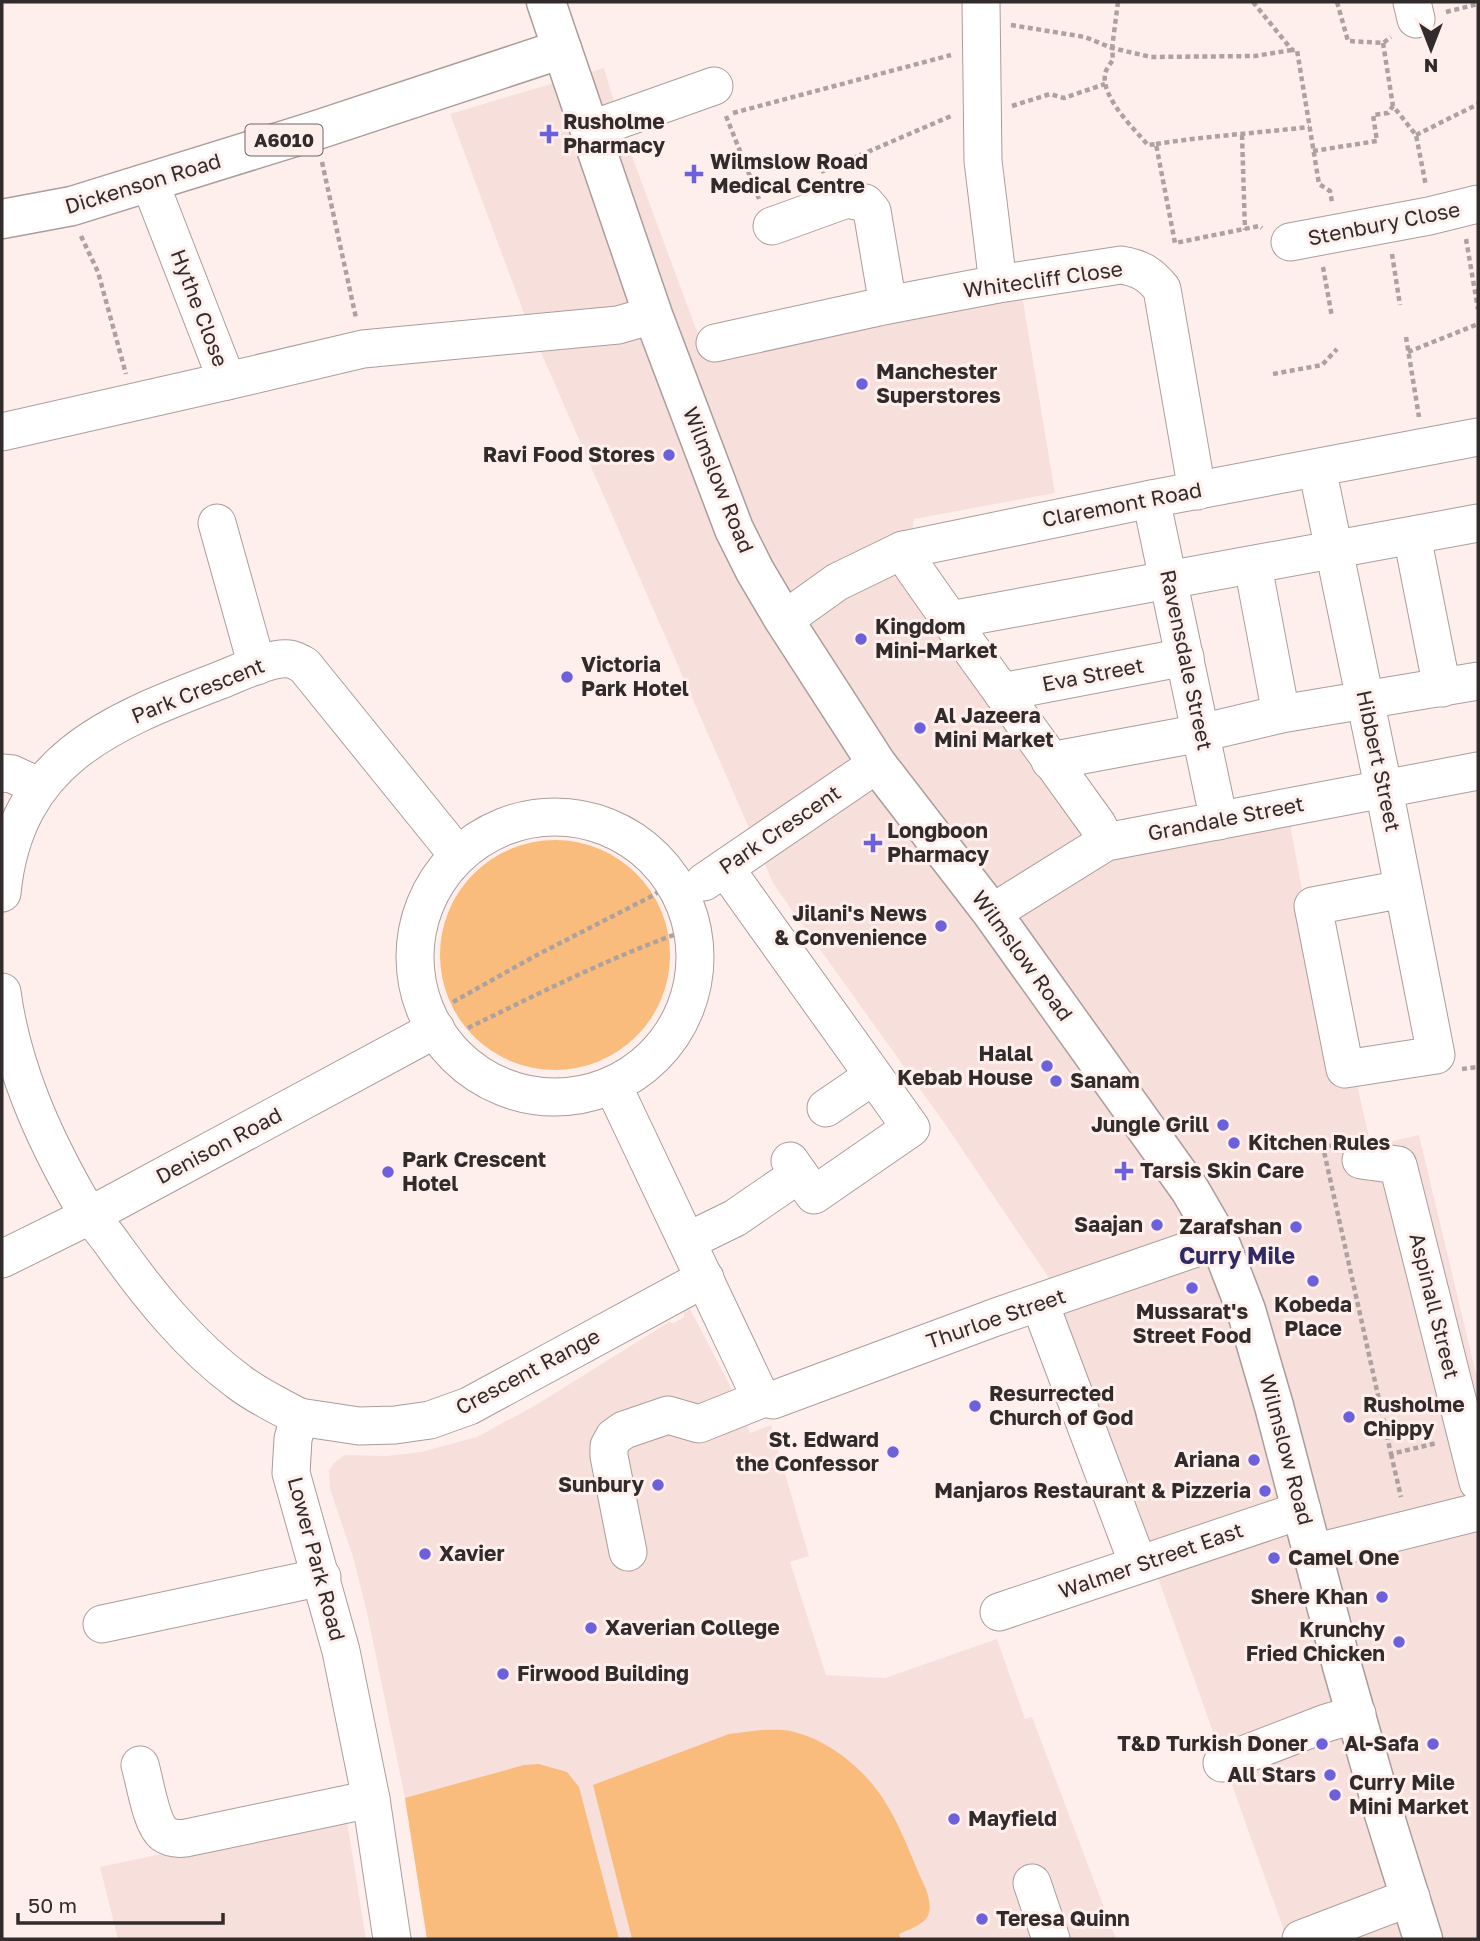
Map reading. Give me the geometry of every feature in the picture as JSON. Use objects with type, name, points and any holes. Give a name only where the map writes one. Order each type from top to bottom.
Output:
[{"type":"main road","name":"Wilmslow Road","points":[[546,2],[653,315],[734,529],[784,620],[877,764],[992,913],[1190,1190],[1219,1240],[1246,1310],[1302,1510],[1342,1667],[1423,1939]]},
{"type":"main road","name":"Dickenson Road","points":[[2,219],[72,206],[150,183],[562,49]]},
{"type":"street","points":[[981,23],[983,161],[998,284]]},
{"type":"street","points":[[590,130],[720,100]]},
{"type":"street","name":"Hythe Close","points":[[150,183],[227,381],[363,349],[618,325],[653,315]]},
{"type":"street","points":[[767,206],[847,199],[865,203],[872,211],[888,305]]},
{"type":"street","name":"Stenbury Close","points":[[1315,238],[1478,204]]},
{"type":"street","name":"Whitecliff Close","points":[[715,342],[998,284],[1121,265],[1138,268],[1153,277],[1162,289],[1197,491]]},
{"type":"street","points":[[2,432],[227,381]]},
{"type":"street","name":"Claremont Road","points":[[784,620],[837,582],[904,550],[1151,499],[1478,437]]},
{"type":"street","name":"Hibbert Street","points":[[1317,468],[1336,551],[1404,889],[1436,1055],[1345,1069],[1313,906],[1404,889]]},
{"type":"street","name":"Ravensdale Street","points":[[1151,499],[1219,821]]},
{"type":"street","points":[[217,523],[257,666]]},
{"type":"street","points":[[950,620],[1478,523]]},
{"type":"street","points":[[1412,536],[1442,688]]},
{"type":"street","points":[[904,550],[912,566],[950,620],[1097,824],[1106,842]]},
{"type":"street","points":[[1253,566],[1281,714]]},
{"type":"street","name":"Eva Street","points":[[1002,692],[1185,657]]},
{"type":"street","name":"Park Crescent","points":[[40,787],[61,762],[84,743],[133,715],[257,666],[290,658],[304,665],[457,854]]},
{"type":"street","points":[[1050,761],[1201,733],[1281,714],[1478,681]]},
{"type":"street","name":"Park Crescent","points":[[683,902],[724,868],[877,764]]},
{"type":"street","name":"Grandale Street","points":[[992,913],[1106,842],[1478,771]]},
{"type":"street","points":[[2,773],[12,774],[40,787],[16,828],[8,850],[2,893]]},
{"type":"street","points":[[551,815],[581,818],[612,830],[638,846],[683,902],[693,952],[690,992],[674,1029],[648,1058],[613,1086],[582,1097],[548,1099],[517,1093],[488,1080],[457,1057],[436,1029],[417,975],[416,938],[437,879],[457,854],[474,839],[492,829],[523,819],[551,815]]},
{"type":"street","points":[[688,1241],[735,1218],[794,1168],[814,1195],[911,1128],[724,868]]},
{"type":"street","points":[[2,992],[27,1094],[52,1149],[80,1200],[136,1277],[188,1336],[240,1383],[299,1416]]},
{"type":"street","name":"Denison Road","points":[[2,1259],[91,1215],[436,1029]]},
{"type":"street","points":[[826,1108],[873,1076]]},
{"type":"street","points":[[613,1086],[758,1392],[769,1399]]},
{"type":"street","name":"Aspinall Street","points":[[1362,1160],[1398,1165],[1478,1482]]},
{"type":"street","name":"Thurloe Street","points":[[628,1552],[609,1456],[609,1446],[614,1437],[624,1430],[668,1415],[699,1424],[1219,1240]]},
{"type":"street","name":"Crescent Range","points":[[299,1416],[359,1426],[430,1420],[469,1406],[705,1278]]},
{"type":"street","points":[[1040,1304],[1138,1564]]},
{"type":"street","name":"Lower Park Road","points":[[299,1416],[293,1439],[291,1473],[341,1651],[371,1800],[392,1939]]},
{"type":"street","name":"Walmer Street East","points":[[999,1612],[1302,1510]]},
{"type":"street","points":[[1313,1553],[1478,1512]]},
{"type":"street","points":[[102,1625],[322,1577]]},
{"type":"street","points":[[1222,1763],[1326,1723],[1357,1714]]},
{"type":"street","points":[[140,1765],[156,1823],[163,1834],[174,1839],[371,1800]]},
{"type":"street","points":[[1032,1883],[1051,1939]]},
{"type":"street","points":[[1304,1939],[1411,1897]]},
{"type":"path","points":[[1118,2],[1113,60],[1105,71],[1105,84],[1120,113],[1148,145],[1212,135],[1242,135],[1309,127]]},
{"type":"path","points":[[1253,2],[1292,50]]},
{"type":"path","points":[[1337,2],[1348,41],[1383,43],[1414,11]]},
{"type":"path","points":[[767,206],[720,100],[981,23],[1085,37],[1112,48],[1151,57],[1255,56],[1297,50],[1319,184],[1330,191],[1315,238],[1332,317]]},
{"type":"path","points":[[1383,43],[1393,106],[1416,135],[1429,199]]},
{"type":"path","points":[[819,172],[982,109],[1050,94],[1064,98],[1105,84]]},
{"type":"path","points":[[1416,135],[1478,104]]},
{"type":"path","points":[[1313,151],[1377,141],[1373,114],[1388,113],[1393,106]]},
{"type":"path","points":[[1242,135],[1245,230]]},
{"type":"path","points":[[1156,144],[1175,243],[1259,226],[1315,238]]},
{"type":"path","points":[[322,161],[363,349]]},
{"type":"path","points":[[1387,224],[1401,305]]},
{"type":"path","points":[[81,236],[99,272],[135,401]]},
{"type":"path","points":[[1466,239],[1478,309]]},
{"type":"path","points":[[1408,352],[1478,324]]},
{"type":"path","points":[[1406,337],[1421,428]]},
{"type":"path","points":[[1273,374],[1322,365],[1338,348]]},
{"type":"path","points":[[652,897],[683,902],[669,937],[555,987],[436,1029],[536,956],[652,897]]},
{"type":"path","points":[[1323,1147],[1401,1497]]},
{"type":"path","points":[[1391,1454],[1432,1444]]},
{"type":"shaded area","name":"Curry Mile","points":[[604,68],[623,132],[705,353],[1022,295],[1055,493],[914,519],[908,566],[1116,857],[1290,824],[1336,1074],[1356,1080],[1371,1146],[1419,1135],[1478,1374],[1478,1939],[1287,1939],[1053,1284],[945,1124],[774,885],[525,316],[450,114]]},
{"type":"shaded area","points":[[555,840],[577,842],[599,849],[628,866],[644,882],[665,922],[670,955],[668,977],[661,999],[644,1028],[628,1044],[588,1065],[555,1070],[533,1068],[511,1061],[482,1044],[466,1028],[445,988],[440,955],[442,933],[449,911],[466,882],[482,866],[522,845]]},
{"type":"shaded area","name":"Xaverian College","points":[[690,1309],[734,1393],[750,1433],[771,1425],[809,1556],[790,1562],[826,1675],[885,1678],[997,1639],[1025,1719],[1032,1717],[1116,1939],[427,1939],[405,1798],[368,1617],[353,1557],[330,1489],[329,1471],[334,1463],[345,1455],[387,1456],[421,1452],[477,1437],[536,1405],[669,1322],[674,1323],[684,1317],[684,1312]]},
{"type":"shaded area","points":[[761,1730],[790,1731],[808,1736],[835,1750],[859,1770],[879,1793],[898,1825],[929,1899],[929,1914],[926,1919],[916,1927],[899,1934],[901,1939],[632,1939],[593,1785],[729,1734]]},
{"type":"shaded area","points":[[539,1764],[567,1772],[579,1787],[619,1939],[427,1939],[405,1798],[524,1765]]},
{"type":"shaded area","points":[[346,1815],[366,1939],[118,1939],[100,1867]]},
{"type":"place","name":"Rusholme Pharmacy","points":[[549,134]]},
{"type":"place","name":"Wilmslow Road Medical Centre","points":[[694,174]]},
{"type":"place","name":"Manchester Superstores","points":[[862,384]]},
{"type":"place","name":"Ravi Food Stores","points":[[669,455]]},
{"type":"place","name":"Kingdom Mini-Market","points":[[861,639]]},
{"type":"place","name":"Victoria Park Hotel","points":[[567,677]]},
{"type":"place","name":"Al Jazeera Mini Market","points":[[920,728]]},
{"type":"place","name":"Longboon Pharmacy","points":[[873,843]]},
{"type":"place","name":"Jilani's News & Convenience","points":[[941,926]]},
{"type":"place","name":"Halal Kebab House","points":[[1047,1066]]},
{"type":"place","name":"Sanam","points":[[1056,1081]]},
{"type":"place","name":"Jungle Grill","points":[[1223,1125]]},
{"type":"place","name":"Kitchen Rules","points":[[1234,1143]]},
{"type":"place","name":"Tarsis Skin Care","points":[[1124,1171]]},
{"type":"place","name":"Park Crescent Hotel","points":[[388,1172]]},
{"type":"place","name":"Saajan","points":[[1157,1225]]},
{"type":"place","name":"Zarafshan","points":[[1296,1227]]},
{"type":"place","name":"Kobeda Place","points":[[1313,1281]]},
{"type":"place","name":"Mussarat's Street Food","points":[[1192,1288]]},
{"type":"place","name":"Resurrected Church of God","points":[[975,1406]]},
{"type":"place","name":"Rusholme Chippy","points":[[1349,1417]]},
{"type":"place","name":"St. Edward the Confessor","points":[[893,1452]]},
{"type":"place","name":"Ariana","points":[[1254,1460]]},
{"type":"place","name":"Sunbury","points":[[658,1485]]},
{"type":"place","name":"Manjaros Restaurant & Pizzeria","points":[[1265,1491]]},
{"type":"place","name":"Xavier","points":[[425,1554]]},
{"type":"place","name":"Camel One","points":[[1274,1558]]},
{"type":"place","name":"Shere Khan","points":[[1382,1597]]},
{"type":"place","name":"Xaverian College","points":[[591,1628]]},
{"type":"place","name":"Krunchy Fried Chicken","points":[[1399,1642]]},
{"type":"place","name":"Firwood Building","points":[[503,1674]]},
{"type":"place","name":"T&D Turkish Doner","points":[[1322,1744]]},
{"type":"place","name":"Al-Safa","points":[[1433,1744]]},
{"type":"place","name":"All Stars","points":[[1330,1775]]},
{"type":"place","name":"Curry Mile Mini Market","points":[[1335,1795]]},
{"type":"place","name":"Mayfield","points":[[954,1819]]},
{"type":"place","name":"Teresa Quinn","points":[[982,1919]]},
{"type":"district","name":"Curry Mile","points":[[1237,1256]]}]
